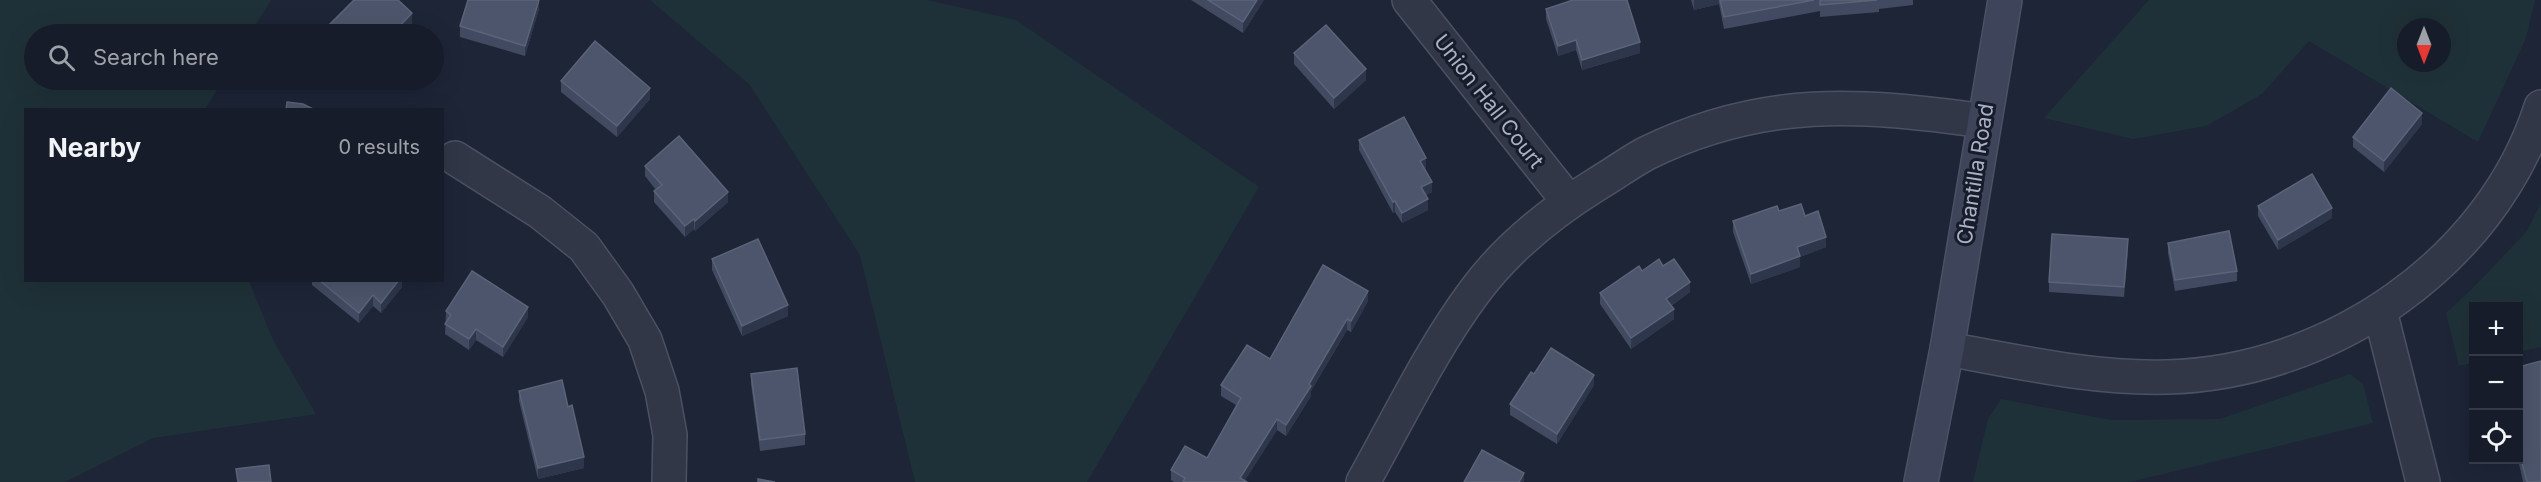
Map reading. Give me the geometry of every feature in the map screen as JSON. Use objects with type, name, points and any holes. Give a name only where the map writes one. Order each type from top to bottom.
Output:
[{"type":"street","name":"Union Hall Court","points":[[1409,0],[1569,202]]},
{"type":"street","name":"Chantilla Road","points":[[1921,482],[1947,349],[1983,121],[2005,0]]},
{"type":"street","points":[[1363,482],[1438,348],[1476,290],[1514,249],[1569,202],[1646,154],[1696,132],[1743,118],[1793,110],[1855,107],[1983,121]]},
{"type":"street","points":[[1947,349],[2066,370],[2123,377],[2170,377],[2216,372],[2270,361],[2314,345],[2380,311],[2427,275],[2468,235],[2503,188],[2531,139],[2541,107]]},
{"type":"street","points":[[455,158],[540,212],[584,247],[618,294],[645,340],[662,392],[670,435],[669,482]]},
{"type":"street","points":[[2380,311],[2422,482]]},
{"type":"shaded area","points":[[0,0],[271,0],[256,24],[24,24],[24,90],[217,90],[206,108],[24,108],[24,282],[249,282],[273,340],[316,414],[153,438],[65,482],[0,482]]},
{"type":"shaded area","points":[[650,0],[927,0],[1016,20],[1259,187],[1087,482],[915,482],[860,255],[749,84]]},
{"type":"shaded area","points":[[2149,0],[2535,0],[2526,38],[2478,142],[2309,41],[2262,94],[2206,126],[2133,139],[2044,118]]},
{"type":"shaded area","points":[[2541,203],[2541,347],[2523,351],[2523,302],[2469,302],[2469,364],[2459,366],[2446,313],[2527,231]]},
{"type":"shaded area","points":[[2350,374],[2363,384],[2373,423],[2130,482],[1973,482],[1988,419],[2001,399],[2111,420],[2220,419]]},
{"type":"building","points":[[354,0],[398,0],[412,13],[402,24],[330,24]]},
{"type":"building","points":[[468,0],[539,0],[525,46],[460,26]]},
{"type":"building","points":[[1208,0],[1257,0],[1243,22]]},
{"type":"building","points":[[1573,0],[1627,0],[1640,42],[1582,60],[1576,40],[1558,46],[1546,9]]},
{"type":"building","points":[[1720,0],[1814,0],[1724,17]]},
{"type":"building","points":[[1820,0],[1877,0],[1820,5]]},
{"type":"building","points":[[1326,25],[1366,69],[1334,98],[1294,53]]},
{"type":"building","points":[[595,41],[650,88],[617,126],[561,81]]},
{"type":"building","points":[[2391,88],[2422,113],[2384,161],[2353,137]]},
{"type":"building","points":[[287,102],[303,104],[311,108],[286,108]]},
{"type":"building","points":[[1404,117],[1426,158],[1420,161],[1432,182],[1421,187],[1428,199],[1402,213],[1395,201],[1393,202],[1359,140]]},
{"type":"building","points":[[679,136],[728,192],[695,221],[694,219],[685,226],[654,191],[662,185],[645,166]]},
{"type":"building","points":[[2312,174],[2332,208],[2278,240],[2258,206]]},
{"type":"building","points":[[1801,204],[1805,216],[1818,211],[1826,237],[1797,247],[1800,256],[1751,274],[1733,221],[1777,206],[1779,211]]},
{"type":"building","points":[[2229,231],[2237,271],[2175,280],[2168,243]]},
{"type":"building","points":[[2052,234],[2128,239],[2124,287],[2049,282]]},
{"type":"building","points":[[758,239],[788,305],[742,326],[712,259]]},
{"type":"building","points":[[1659,259],[1663,266],[1674,259],[1690,282],[1666,299],[1674,309],[1631,338],[1600,293],[1639,266],[1642,271]]},
{"type":"building","points":[[1323,265],[1368,291],[1351,321],[1347,319],[1309,384],[1311,386],[1286,425],[1277,419],[1240,478],[1247,482],[1183,482],[1185,478],[1171,470],[1185,446],[1207,458],[1241,398],[1221,385],[1247,345],[1270,359]]},
{"type":"building","points":[[472,271],[528,307],[503,347],[476,329],[469,339],[445,324],[451,315],[446,311]]},
{"type":"building","points":[[321,282],[397,282],[381,303],[373,295],[359,313]]},
{"type":"building","points":[[1551,348],[1594,375],[1557,434],[1510,404],[1531,372],[1534,374]]},
{"type":"building","points":[[2541,361],[2541,482],[2527,482],[2522,464],[2523,366]]},
{"type":"building","points":[[797,368],[805,434],[760,440],[751,374]]},
{"type":"building","points":[[562,380],[568,407],[572,405],[584,457],[538,468],[519,391]]},
{"type":"building","points":[[1482,450],[1524,473],[1519,482],[1464,482]]},
{"type":"building","points":[[269,465],[271,482],[238,482],[236,469]]},
{"type":"building","points":[[758,479],[775,482],[758,482]]}]
